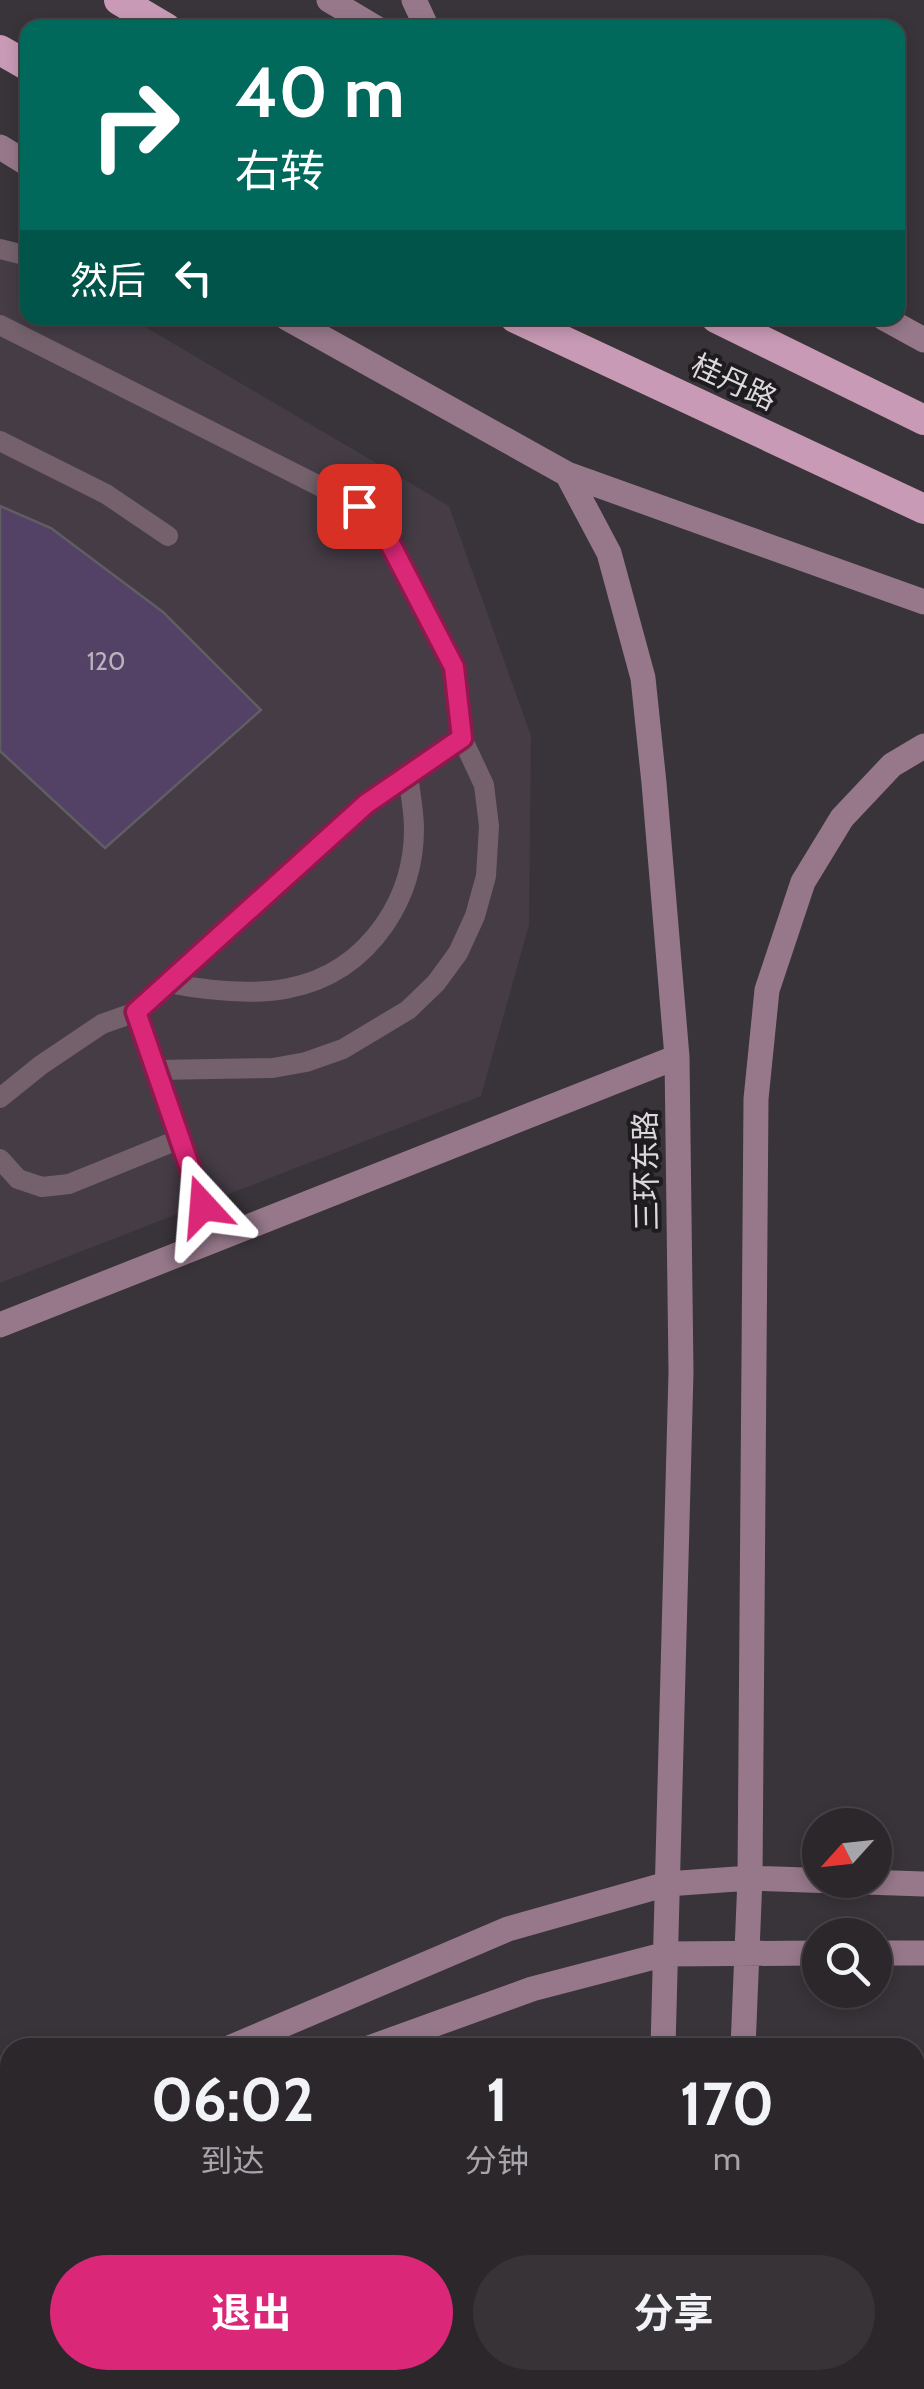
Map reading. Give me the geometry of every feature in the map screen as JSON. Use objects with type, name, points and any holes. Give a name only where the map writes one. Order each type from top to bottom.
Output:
[{"type":"highway","points":[[119,0],[153,20]]},
{"type":"highway","name":"桂丹路","points":[[530,325],[924,509]]},
{"type":"highway","name":"桂丹路","points":[[730,325],[924,420]]},
{"type":"main road","points":[[329,0],[363,20]]},
{"type":"main road","points":[[300,325],[567,474],[924,602]]},
{"type":"main road","points":[[897,325],[924,340]]},
{"type":"main road","name":"三环东路","points":[[567,474],[609,552],[643,678],[677,1057],[681,1372],[664,2038]]},
{"type":"main road","points":[[743,2038],[750,1878],[756,1099],[767,990],[802,882],[842,818],[892,765],[924,746]]},
{"type":"main road","points":[[0,1325],[677,1057]]},
{"type":"main road","points":[[252,2038],[508,1929],[667,1884],[750,1878],[924,1884]]},
{"type":"main road","points":[[397,2038],[532,1989],[666,1954],[802,1953]]},
{"type":"main road","points":[[892,1953],[924,1953]]},
{"type":"lane","points":[[0,325],[359,506],[383,530],[454,667],[462,738],[484,785],[489,826],[486,876],[475,916],[458,953],[436,983],[408,1010],[342,1049],[306,1062],[274,1068],[156,1070]]},
{"type":"lane","points":[[0,441],[106,494],[168,536]]},
{"type":"lane","points":[[0,1098],[102,1024],[136,1012],[366,804],[462,738]]},
{"type":"lane","points":[[168,983],[209,990],[271,992],[331,975],[358,956],[398,905],[410,866],[414,828],[408,774]]},
{"type":"lane","points":[[136,1012],[215,1240]]},
{"type":"lane","points":[[0,1159],[18,1179],[42,1186],[69,1184],[180,1139]]},
{"type":"shaded area","points":[[0,240],[20,253],[20,325],[142,325],[449,506],[531,736],[529,925],[481,1096],[0,1283]]},
{"type":"building","points":[[0,506],[51,528],[163,612],[261,710],[105,848],[0,751]]},
{"type":"route","points":[[203,1206],[136,1012],[366,804],[462,738],[454,667],[383,530],[359,506]]}]
